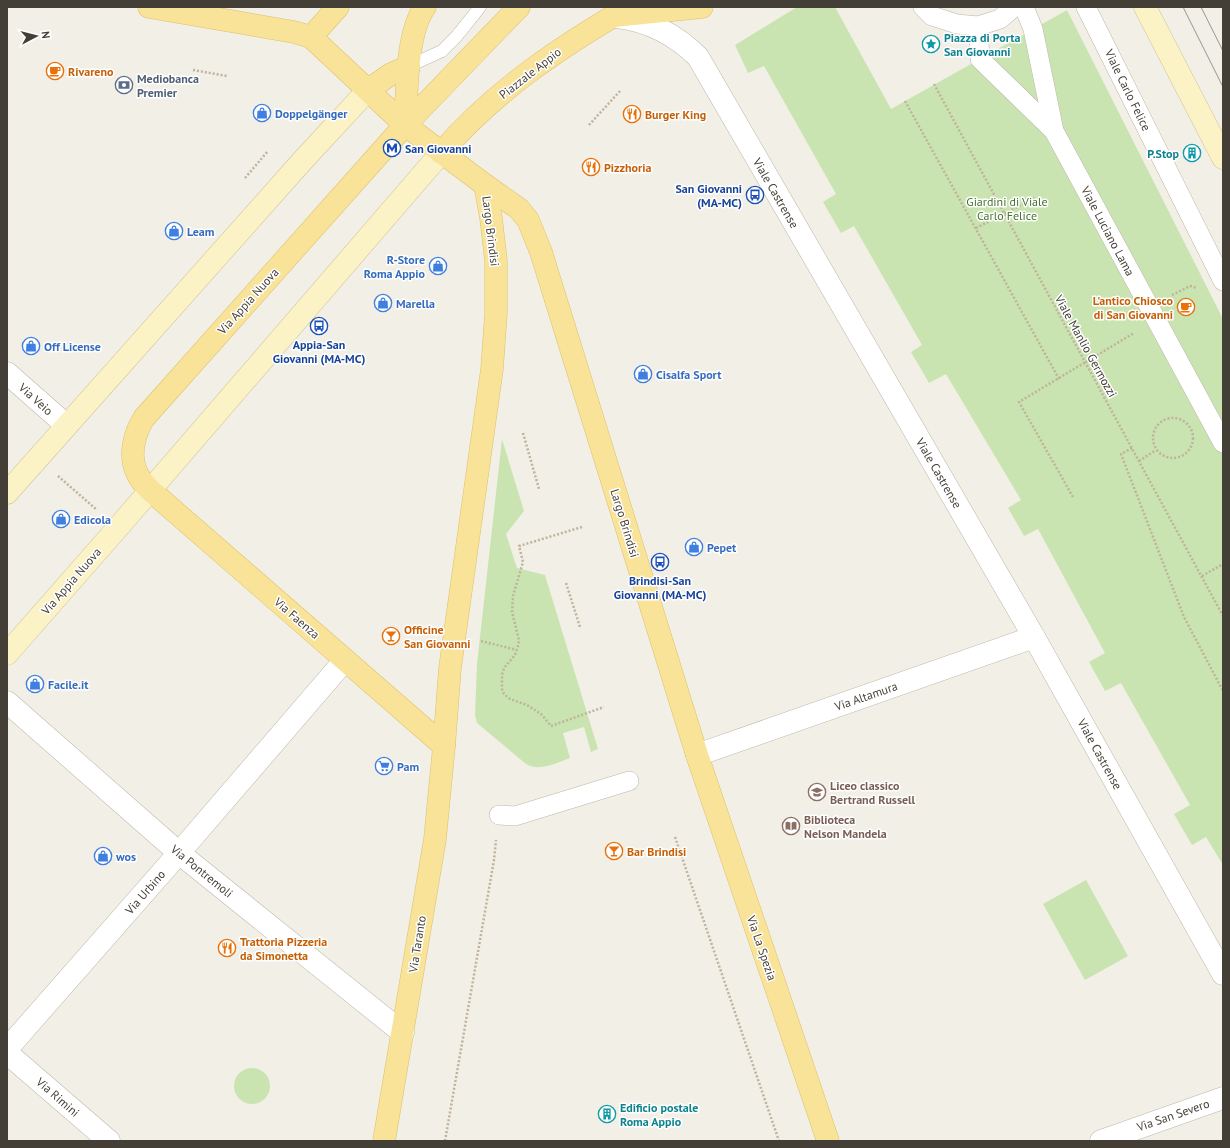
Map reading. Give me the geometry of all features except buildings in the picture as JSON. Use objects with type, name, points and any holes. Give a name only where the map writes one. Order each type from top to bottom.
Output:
[{"type":"main road","points":[[149,7],[294,32],[311,37],[405,125],[485,185]]},
{"type":"main road","points":[[311,37],[338,7]]},
{"type":"main road","points":[[405,125],[409,66],[414,33],[425,7]]},
{"type":"main road","name":"Via Appia Nuova","points":[[150,490],[137,475],[134,460],[135,438],[144,418],[405,125],[519,7]]},
{"type":"main road","points":[[620,10],[702,7]]},
{"type":"main road","points":[[1145,7],[1223,158]]},
{"type":"main road","name":"Piazzale Appio","points":[[441,152],[464,128],[522,78],[580,36],[620,10]]},
{"type":"main road","points":[[7,493],[304,159],[368,90],[391,74],[409,66]]},
{"type":"main road","name":"Via Appia Nuova","points":[[7,654],[441,152]]},
{"type":"main road","name":"Largo Brindisi","points":[[444,746],[450,668],[495,345],[496,261],[491,218],[485,185]]},
{"type":"main road","name":"Largo Brindisi","points":[[485,185],[520,209],[528,220],[541,252],[697,755]]},
{"type":"main road","name":"Via Faenza","points":[[150,490],[444,746]]},
{"type":"main road","name":"Via Taranto","points":[[384,1141],[435,840],[444,746]]},
{"type":"main road","name":"Via La Spezia","points":[[697,755],[828,1141]]},
{"type":"street","points":[[923,7],[932,16],[957,24],[978,26],[1000,19],[1014,7]]},
{"type":"street","name":"Viale Luciano Lama","points":[[1024,7],[1033,29],[1054,131],[1223,443]]},
{"type":"street","name":"Viale Carlo Felice","points":[[1086,7],[1223,281]]},
{"type":"street","name":"Viale Castrense","points":[[620,10],[630,18],[656,27],[685,44],[698,57],[1034,637],[1223,974]]},
{"type":"street","points":[[978,26],[980,59],[1054,131]]},
{"type":"street","name":"Via Veio","points":[[7,373],[66,425]]},
{"type":"street","name":"Via Altamura","points":[[697,755],[1034,637]]},
{"type":"street","name":"Via Urbino","points":[[7,1049],[179,853],[345,660]]},
{"type":"street","name":"Via Pontremoli","points":[[7,702],[179,853],[403,1033]]},
{"type":"street","points":[[499,815],[515,816],[629,781]]},
{"type":"street","name":"Via Rimini","points":[[7,1053],[109,1141]]},
{"type":"street","name":"Via San Severo","points":[[1100,1141],[1223,1098]]},
{"type":"lane","points":[[409,66],[442,51],[456,37],[480,7]]},
{"type":"path","points":[[194,70],[227,76]]},
{"type":"path","name":"Viale Manlio Germozzi","points":[[934,84],[1223,616]]},
{"type":"path","points":[[590,125],[621,90]]},
{"type":"path","points":[[905,101],[1059,379]]},
{"type":"path","points":[[245,178],[268,151]]},
{"type":"path","points":[[976,228],[1035,198]]},
{"type":"path","points":[[1073,497],[1019,402],[1156,320],[1163,300],[1190,286],[1202,290]]},
{"type":"path","points":[[1169,418],[1182,420],[1188,424],[1192,430],[1192,442],[1186,453],[1174,458],[1167,457],[1156,450],[1153,437],[1154,430],[1158,424],[1169,418]]},
{"type":"path","points":[[523,433],[539,488]]},
{"type":"path","points":[[1132,448],[1121,454],[1184,617],[1223,691]]},
{"type":"path","points":[[1139,461],[1156,450]]},
{"type":"path","points":[[55,473],[98,511]]},
{"type":"path","points":[[582,527],[519,546],[523,562],[513,596],[512,612],[519,640],[515,655],[507,664],[502,675],[502,689],[504,694],[510,699],[527,705],[540,714],[550,726],[604,707]]},
{"type":"path","points":[[1202,576],[1223,564]]},
{"type":"path","points":[[566,583],[580,627]]},
{"type":"path","points":[[479,640],[517,650]]},
{"type":"path","points":[[445,1141],[494,860],[499,815]]},
{"type":"path","points":[[675,837],[779,1141]]},
{"type":"green space","name":"Giardini di Viale Carlo Felice","points":[[797,7],[835,7],[891,109],[1067,10],[1223,319],[1223,865],[1206,837],[1192,845],[1174,814],[1190,805],[1121,683],[1105,691],[1089,662],[1105,653],[1038,529],[1024,536],[1008,508],[1021,500],[946,374],[929,383],[911,352],[922,345],[854,226],[841,233],[823,202],[836,194],[764,66],[748,73],[735,45]]},
{"type":"green space","points":[[502,439],[524,511],[506,534],[517,568],[545,575],[598,749],[591,752],[584,727],[563,733],[570,758],[542,767],[526,764],[477,723],[475,715],[477,664]]},
{"type":"green space","points":[[1086,880],[1128,956],[1085,980],[1043,904]]},
{"type":"green space","points":[[256,1068],[265,1073],[269,1079],[269,1093],[265,1099],[256,1104],[248,1104],[239,1099],[235,1093],[234,1082],[239,1073],[245,1069]]},
{"type":"tram line","points":[[1183,7],[1223,87]]},
{"type":"tram line","points":[[1201,7],[1223,51]]},
{"type":"place","name":"Piazza di Porta San Giovanni","points":[[931,44]]},
{"type":"place","name":"Rivareno","points":[[55,71]]},
{"type":"place","name":"Mediobanca Premier","points":[[124,85]]},
{"type":"place","name":"Doppelgänger","points":[[262,113]]},
{"type":"place","name":"Burger King","points":[[632,114]]},
{"type":"place","name":"San Giovanni","points":[[392,148]]},
{"type":"place","name":"P.Stop","points":[[1192,153]]},
{"type":"place","name":"Pizzhoria","points":[[591,167]]},
{"type":"place","name":"San Giovanni (MA-MC)","points":[[755,195]]},
{"type":"place","name":"Leam","points":[[174,231]]},
{"type":"place","name":"R-Store Roma Appio","points":[[438,266]]},
{"type":"place","name":"Marella","points":[[383,303]]},
{"type":"place","name":"L'antico Chiosco di San Giovanni","points":[[1186,307]]},
{"type":"place","name":"Appia-San Giovanni (MA-MC)","points":[[319,326]]},
{"type":"place","name":"Off License","points":[[31,346]]},
{"type":"place","name":"Cisalfa Sport","points":[[643,374]]},
{"type":"place","name":"Edicola","points":[[61,519]]},
{"type":"place","name":"Pepet","points":[[694,547]]},
{"type":"place","name":"Brindisi-San Giovanni (MA-MC)","points":[[660,562]]},
{"type":"place","name":"Officine San Giovanni","points":[[391,636]]},
{"type":"place","name":"Facile.it","points":[[35,684]]},
{"type":"place","name":"Pam","points":[[384,766]]},
{"type":"place","name":"Liceo classico Bertrand Russell","points":[[817,792]]},
{"type":"place","name":"Biblioteca Nelson Mandela","points":[[791,826]]},
{"type":"place","name":"Bar Brindisi","points":[[614,851]]},
{"type":"place","name":"wos","points":[[103,856]]},
{"type":"place","name":"Trattoria Pizzeria da Simonetta","points":[[227,948]]},
{"type":"place","name":"Edificio postale Roma Appio","points":[[607,1114]]}]
